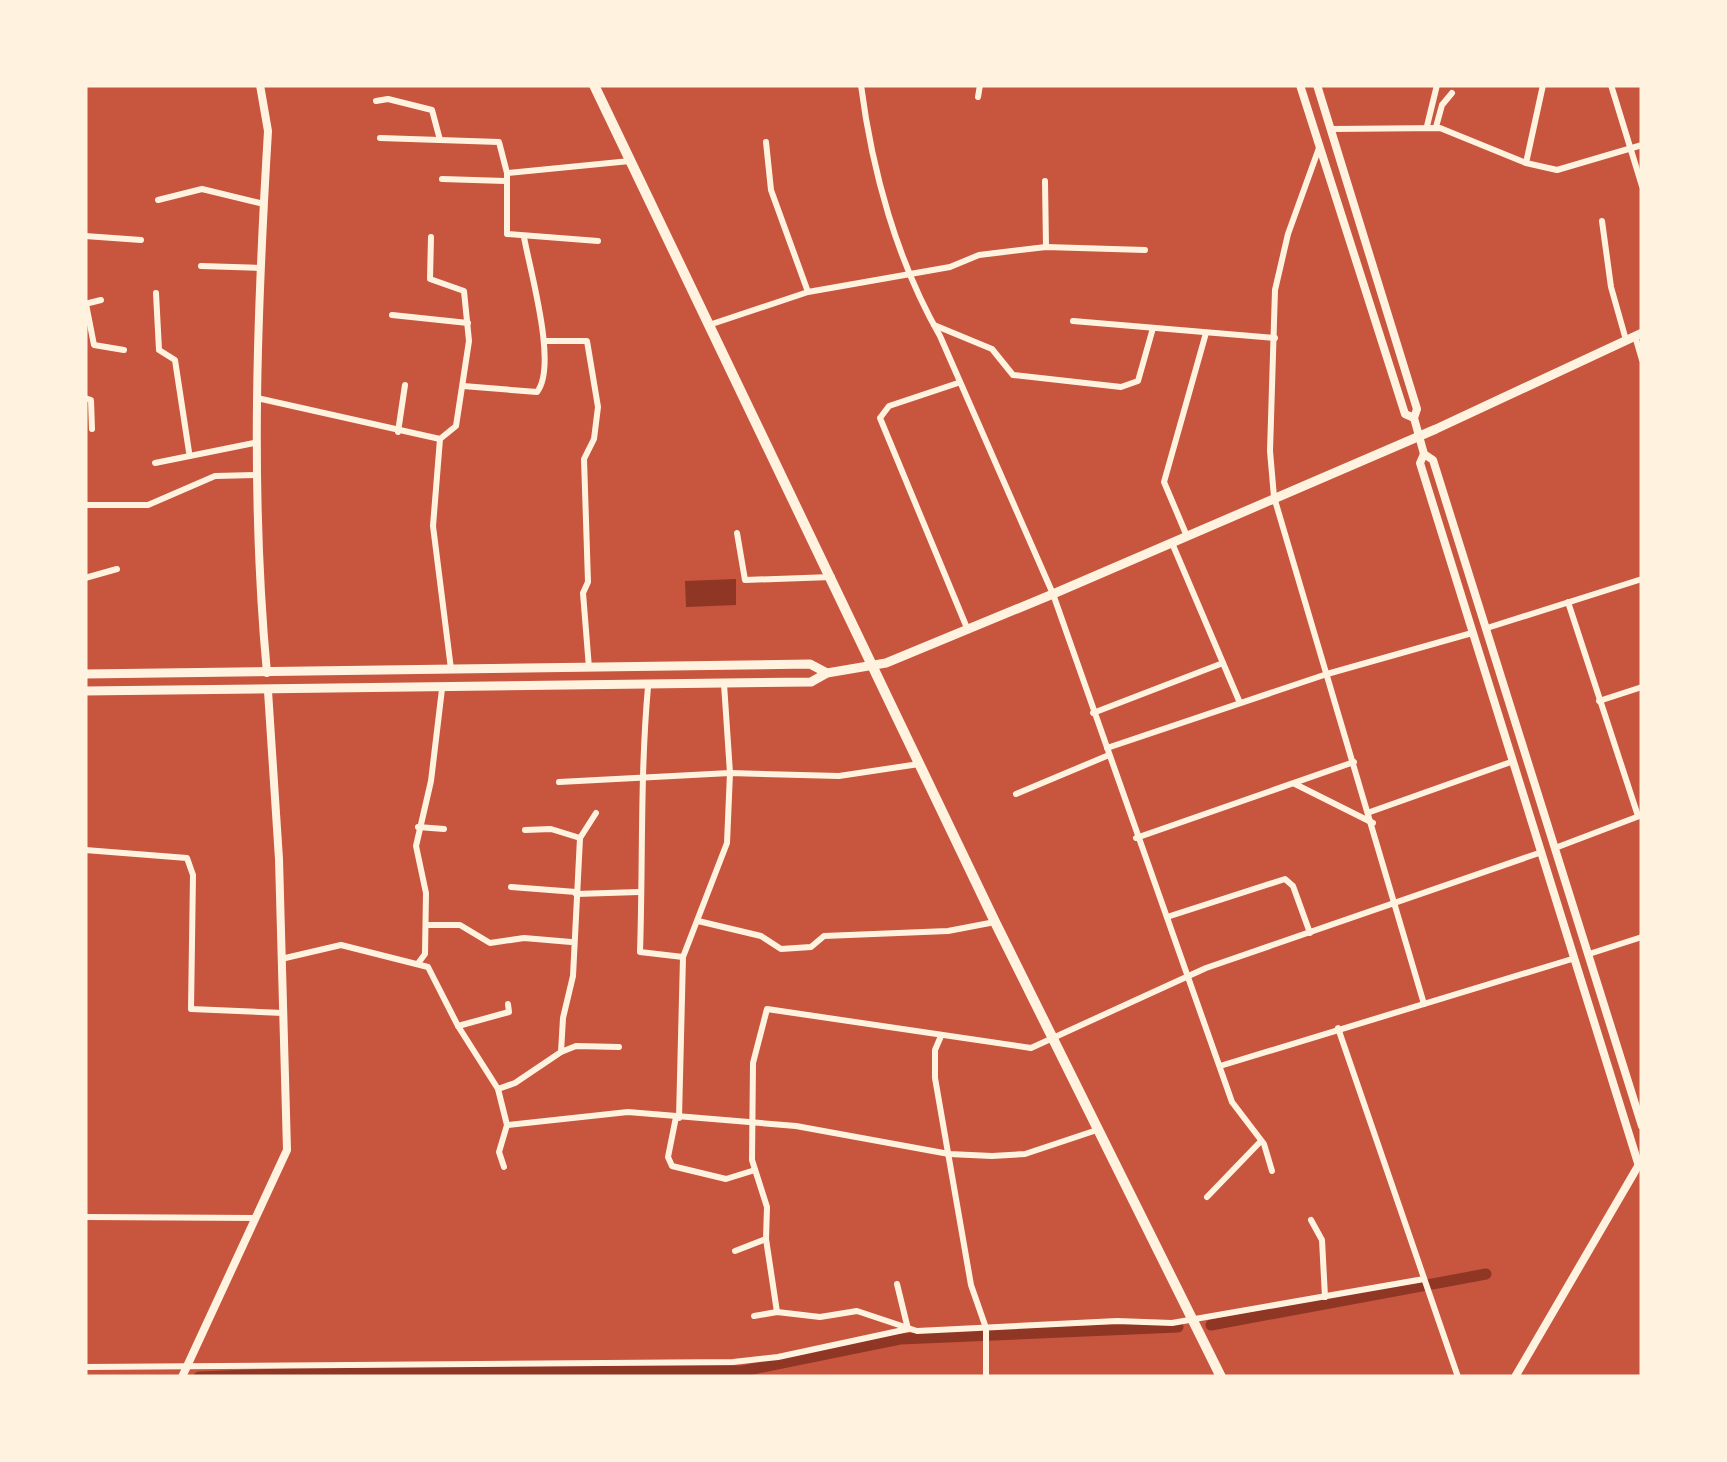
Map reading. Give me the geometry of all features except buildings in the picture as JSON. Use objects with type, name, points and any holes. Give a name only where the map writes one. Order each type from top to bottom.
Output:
[{"type":"main road","points":[[594,85],[1053,1040],[1221,1377]]},
{"type":"main road","points":[[85,690],[268,691],[811,682],[827,673],[873,667],[1053,594],[1419,436],[1634,336]]},
{"type":"main road","points":[[85,674],[452,672],[810,664],[827,673]]},
{"type":"main road","points":[[680,667],[680,686]]},
{"type":"main road","points":[[267,673],[268,691]]},
{"type":"street","points":[[260,85],[268,131],[254,474],[256,553],[267,673]]},
{"type":"street","points":[[862,85],[888,210],[910,272],[1053,594],[1232,1102],[1261,1140],[1272,1172]]},
{"type":"street","points":[[978,97],[980,85]]},
{"type":"street","points":[[1300,85],[1404,414],[1414,418]]},
{"type":"street","points":[[1317,85],[1417,409],[1414,418],[1424,454],[1420,463],[1572,959],[1640,1162],[1515,1377]]},
{"type":"street","points":[[1431,127],[1437,85]]},
{"type":"street","points":[[1526,163],[1543,85]]},
{"type":"street","points":[[1610,85],[1642,186]]},
{"type":"street","points":[[1431,127],[1452,92]]},
{"type":"street","points":[[376,101],[388,99],[432,110],[440,140]]},
{"type":"street","points":[[1332,130],[1431,127],[1465,135],[1526,163],[1557,170],[1642,145]]},
{"type":"street","points":[[380,138],[499,142],[506,177],[507,234],[598,240]]},
{"type":"street","points":[[766,142],[770,190],[808,292]]},
{"type":"street","points":[[1319,148],[1280,266],[1273,306],[1270,436],[1274,497],[1374,824],[1424,1004]]},
{"type":"street","points":[[442,179],[506,177],[631,161]]},
{"type":"street","points":[[1044,182],[1046,247]]},
{"type":"street","points":[[158,200],[202,189],[264,204]]},
{"type":"street","points":[[1602,221],[1611,287],[1642,360]]},
{"type":"street","points":[[85,236],[141,240]]},
{"type":"street","points":[[257,398],[322,410],[398,432],[440,438],[456,426],[468,323],[464,290],[430,279],[431,237]]},
{"type":"street","points":[[463,386],[538,392],[544,382],[544,342],[524,237]]},
{"type":"street","points":[[712,324],[808,292],[950,266],[979,255],[1046,247],[1145,250]]},
{"type":"street","points":[[1354,260],[1370,255]]},
{"type":"street","points":[[200,266],[261,268]]},
{"type":"street","points":[[156,293],[156,339],[159,350],[175,360],[189,452]]},
{"type":"street","points":[[101,300],[86,304],[94,345],[124,350]]},
{"type":"street","points":[[392,315],[468,323]]},
{"type":"street","points":[[1073,321],[1275,338]]},
{"type":"street","points":[[933,324],[992,350],[1013,375],[1121,387],[1138,381],[1153,328]]},
{"type":"street","points":[[1186,534],[1164,482],[1206,334]]},
{"type":"street","points":[[544,342],[587,342],[593,380],[598,384],[594,439],[584,459],[588,582],[583,593],[589,669]]},
{"type":"street","points":[[958,383],[889,406],[880,418],[968,628]]},
{"type":"street","points":[[398,432],[405,386]]},
{"type":"street","points":[[85,398],[91,400],[92,429]]},
{"type":"street","points":[[440,438],[432,526],[452,672]]},
{"type":"street","points":[[155,462],[189,452],[254,443]]},
{"type":"street","points":[[1424,454],[1433,460],[1642,1126]]},
{"type":"street","points":[[85,505],[148,505],[215,476],[254,474]]},
{"type":"street","points":[[737,533],[746,580],[832,577]]},
{"type":"street","points":[[1171,541],[1240,704]]},
{"type":"street","points":[[85,578],[116,569]]},
{"type":"street","points":[[1016,794],[1108,752],[1327,674],[1472,634],[1642,579]]},
{"type":"street","points":[[777,1312],[766,1239],[767,1207],[754,1170],[753,1064],[767,1009],[857,1019],[941,1036],[1032,1048],[1186,976],[1556,848],[1640,815],[1598,701],[1568,602]]},
{"type":"street","points":[[1093,713],[1223,663]]},
{"type":"street","points":[[724,684],[730,773],[728,844],[683,958],[677,1118],[668,1156],[672,1166],[726,1179],[754,1170]]},
{"type":"street","points":[[648,686],[640,952],[683,958]]},
{"type":"street","points":[[1598,701],[1642,687]]},
{"type":"street","points":[[419,962],[425,954],[426,892],[416,859],[418,827],[431,782],[442,689]]},
{"type":"street","points":[[183,1372],[286,1150],[268,691]]},
{"type":"street","points":[[1370,812],[1527,756]]},
{"type":"street","points":[[1136,838],[1354,762]]},
{"type":"street","points":[[559,782],[730,773],[839,776],[920,764]]},
{"type":"street","points":[[1293,783],[1374,824]]},
{"type":"street","points":[[561,1052],[566,998],[573,976],[580,838],[596,813]]},
{"type":"street","points":[[418,827],[444,830]]},
{"type":"street","points":[[524,830],[551,829],[580,838]]},
{"type":"street","points":[[85,850],[187,858],[193,875],[190,1010],[283,1013]]},
{"type":"street","points":[[1167,917],[1244,888],[1285,879],[1293,886],[1310,933]]},
{"type":"street","points":[[511,887],[576,893],[640,892]]},
{"type":"street","points":[[698,921],[760,936],[774,947],[790,950],[811,947],[824,936],[948,931],[996,922]]},
{"type":"street","points":[[426,925],[460,924],[490,942],[524,938],[572,942]]},
{"type":"street","points":[[1220,1066],[1642,937]]},
{"type":"street","points":[[281,959],[341,944],[428,967],[458,1026],[498,1089],[507,1125],[499,1152],[504,1167]]},
{"type":"street","points":[[458,1026],[502,1017],[508,1012],[508,1004]]},
{"type":"street","points":[[1338,1028],[1458,1377]]},
{"type":"street","points":[[941,1036],[935,1050],[934,1078],[970,1284],[986,1330],[986,1377]]},
{"type":"street","points":[[498,1089],[576,1046],[619,1047]]},
{"type":"street","points":[[1606,1059],[1620,1055]]},
{"type":"street","points":[[507,1125],[590,1113],[677,1118],[796,1126],[949,1154],[1025,1154],[1099,1130]]},
{"type":"street","points":[[1208,1198],[1261,1140]]},
{"type":"street","points":[[85,1218],[255,1218]]},
{"type":"street","points":[[1311,1220],[1322,1240],[1325,1297]]},
{"type":"street","points":[[736,1250],[766,1239]]},
{"type":"street","points":[[85,1367],[183,1372],[607,1370],[748,1360],[908,1329],[1193,1322],[1425,1281]]},
{"type":"street","points":[[898,1284],[908,1329]]},
{"type":"street","points":[[754,1316],[777,1312],[809,1317],[857,1311],[908,1329]]},
{"type":"shaded area","points":[[736,579],[736,605],[686,607],[685,581]]},
{"type":"waterway","points":[[1211,1325],[1486,1274]]},
{"type":"waterway","points":[[199,1377],[356,1371],[743,1371],[900,1339],[1178,1327]]}]
